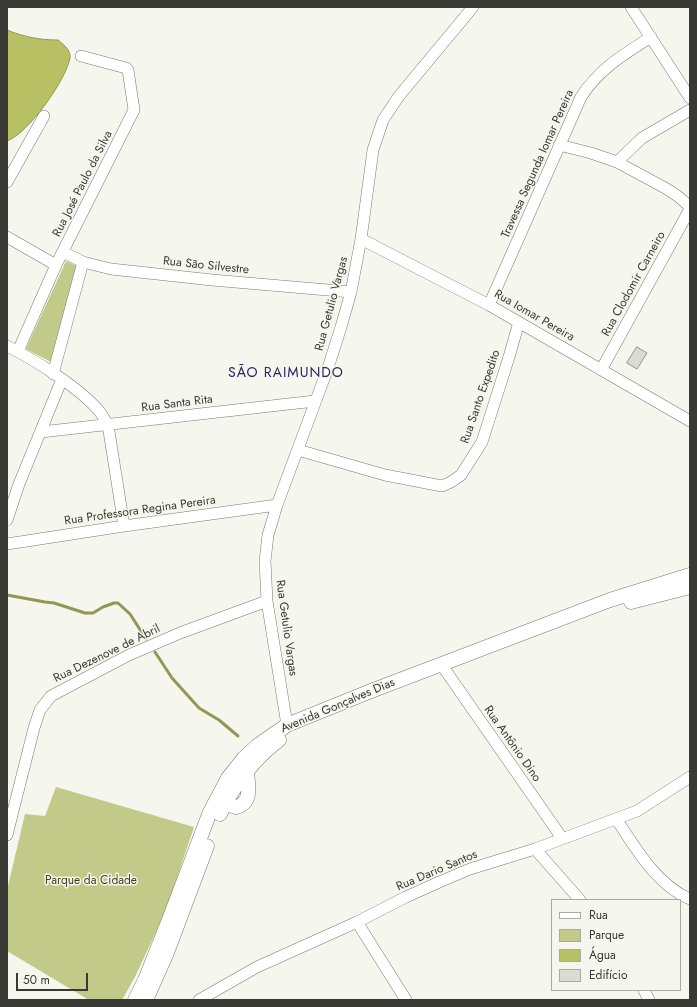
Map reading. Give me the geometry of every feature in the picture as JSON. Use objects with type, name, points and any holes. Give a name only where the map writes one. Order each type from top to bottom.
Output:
[{"type":"main road","name":"Avenida Gonçalves Dias","points":[[135,1000],[145,980],[210,812],[221,789],[243,767],[258,746],[286,725],[620,605],[690,577]]},
{"type":"main road","name":"Avenida Gonçalves Dias","points":[[243,767],[261,756],[278,740],[290,734],[442,668]]},
{"type":"main road","points":[[261,756],[268,746],[284,734],[286,725]]},
{"type":"main road","points":[[243,767],[249,793],[241,806],[236,807],[229,805],[226,800],[225,790],[243,767]]},
{"type":"main road","points":[[146,1000],[166,955],[212,830],[226,800]]},
{"type":"street","name":"Rua Getulio Vargas","points":[[286,725],[267,601],[265,561],[268,535],[277,504],[328,368],[351,292],[361,239],[373,150],[383,120],[399,96],[473,7]]},
{"type":"street","points":[[631,7],[690,98]]},
{"type":"street","name":"Travessa Segunda Iomar Pereira","points":[[488,305],[581,97],[590,83],[616,59],[651,37]]},
{"type":"street","name":"Rua José Paulo da Silva","points":[[18,351],[56,265],[134,110],[128,70],[81,56]]},
{"type":"street","points":[[617,162],[642,138],[690,110]]},
{"type":"street","points":[[7,182],[44,116]]},
{"type":"street","points":[[559,145],[591,153],[617,162],[667,189],[679,197],[690,208]]},
{"type":"street","name":"Rua Clodomir Carneiro","points":[[601,370],[690,208]]},
{"type":"street","points":[[7,237],[56,265]]},
{"type":"street","name":"Rua Iomar Pereira","points":[[361,239],[519,322],[690,421]]},
{"type":"street","name":"Rua São Silvestre","points":[[63,252],[83,262],[110,269],[351,292]]},
{"type":"street","points":[[7,520],[19,484],[41,432],[58,376],[83,262]]},
{"type":"street","name":"Rua Santo Expedito","points":[[298,450],[385,475],[442,486],[451,482],[460,475],[482,442],[519,322]]},
{"type":"street","points":[[7,346],[18,351],[58,376],[95,406],[101,413],[108,425],[124,526]]},
{"type":"street","name":"Rua Santa Rita","points":[[41,432],[315,401]]},
{"type":"street","name":"Rua Professora Regina Pereira","points":[[7,544],[277,504]]},
{"type":"street","name":"Rua Dezenove de Abril","points":[[7,835],[34,728],[40,710],[51,696],[75,682],[129,655],[180,633],[267,601]]},
{"type":"street","name":"Rua Antônio Dino","points":[[442,668],[562,838]]},
{"type":"street","name":"Rua Dario Santos","points":[[199,1000],[257,967],[357,922],[437,883],[470,869],[535,849],[562,838],[617,820],[637,811],[690,777]]},
{"type":"street","points":[[617,820],[639,854],[661,878],[680,895],[690,899]]},
{"type":"street","points":[[535,849],[579,899]]},
{"type":"street","points":[[357,922],[406,1000]]},
{"type":"street","points":[[644,991],[649,1000]]},
{"type":"green space","points":[[66,261],[77,266],[51,362],[26,349]]},
{"type":"green space","name":"Parque da Cidade","points":[[56,787],[194,827],[166,910],[135,977],[122,1000],[89,1000],[7,951],[7,890],[25,814],[45,816]]},
{"type":"water","points":[[7,30],[32,38],[58,40],[67,48],[70,58],[67,68],[45,105],[25,128],[16,136],[7,141]]},
{"type":"building","points":[[637,347],[647,353],[637,369],[627,363]]},
{"type":"waterway","points":[[7,595],[54,603],[85,613],[93,613],[103,607],[118,603],[130,614],[146,639]]},
{"type":"waterway","points":[[155,652],[172,678],[199,708],[219,720],[238,736]]},
{"type":"district","name":"SÃO RAIMUNDO","points":[[286,374]]}]
